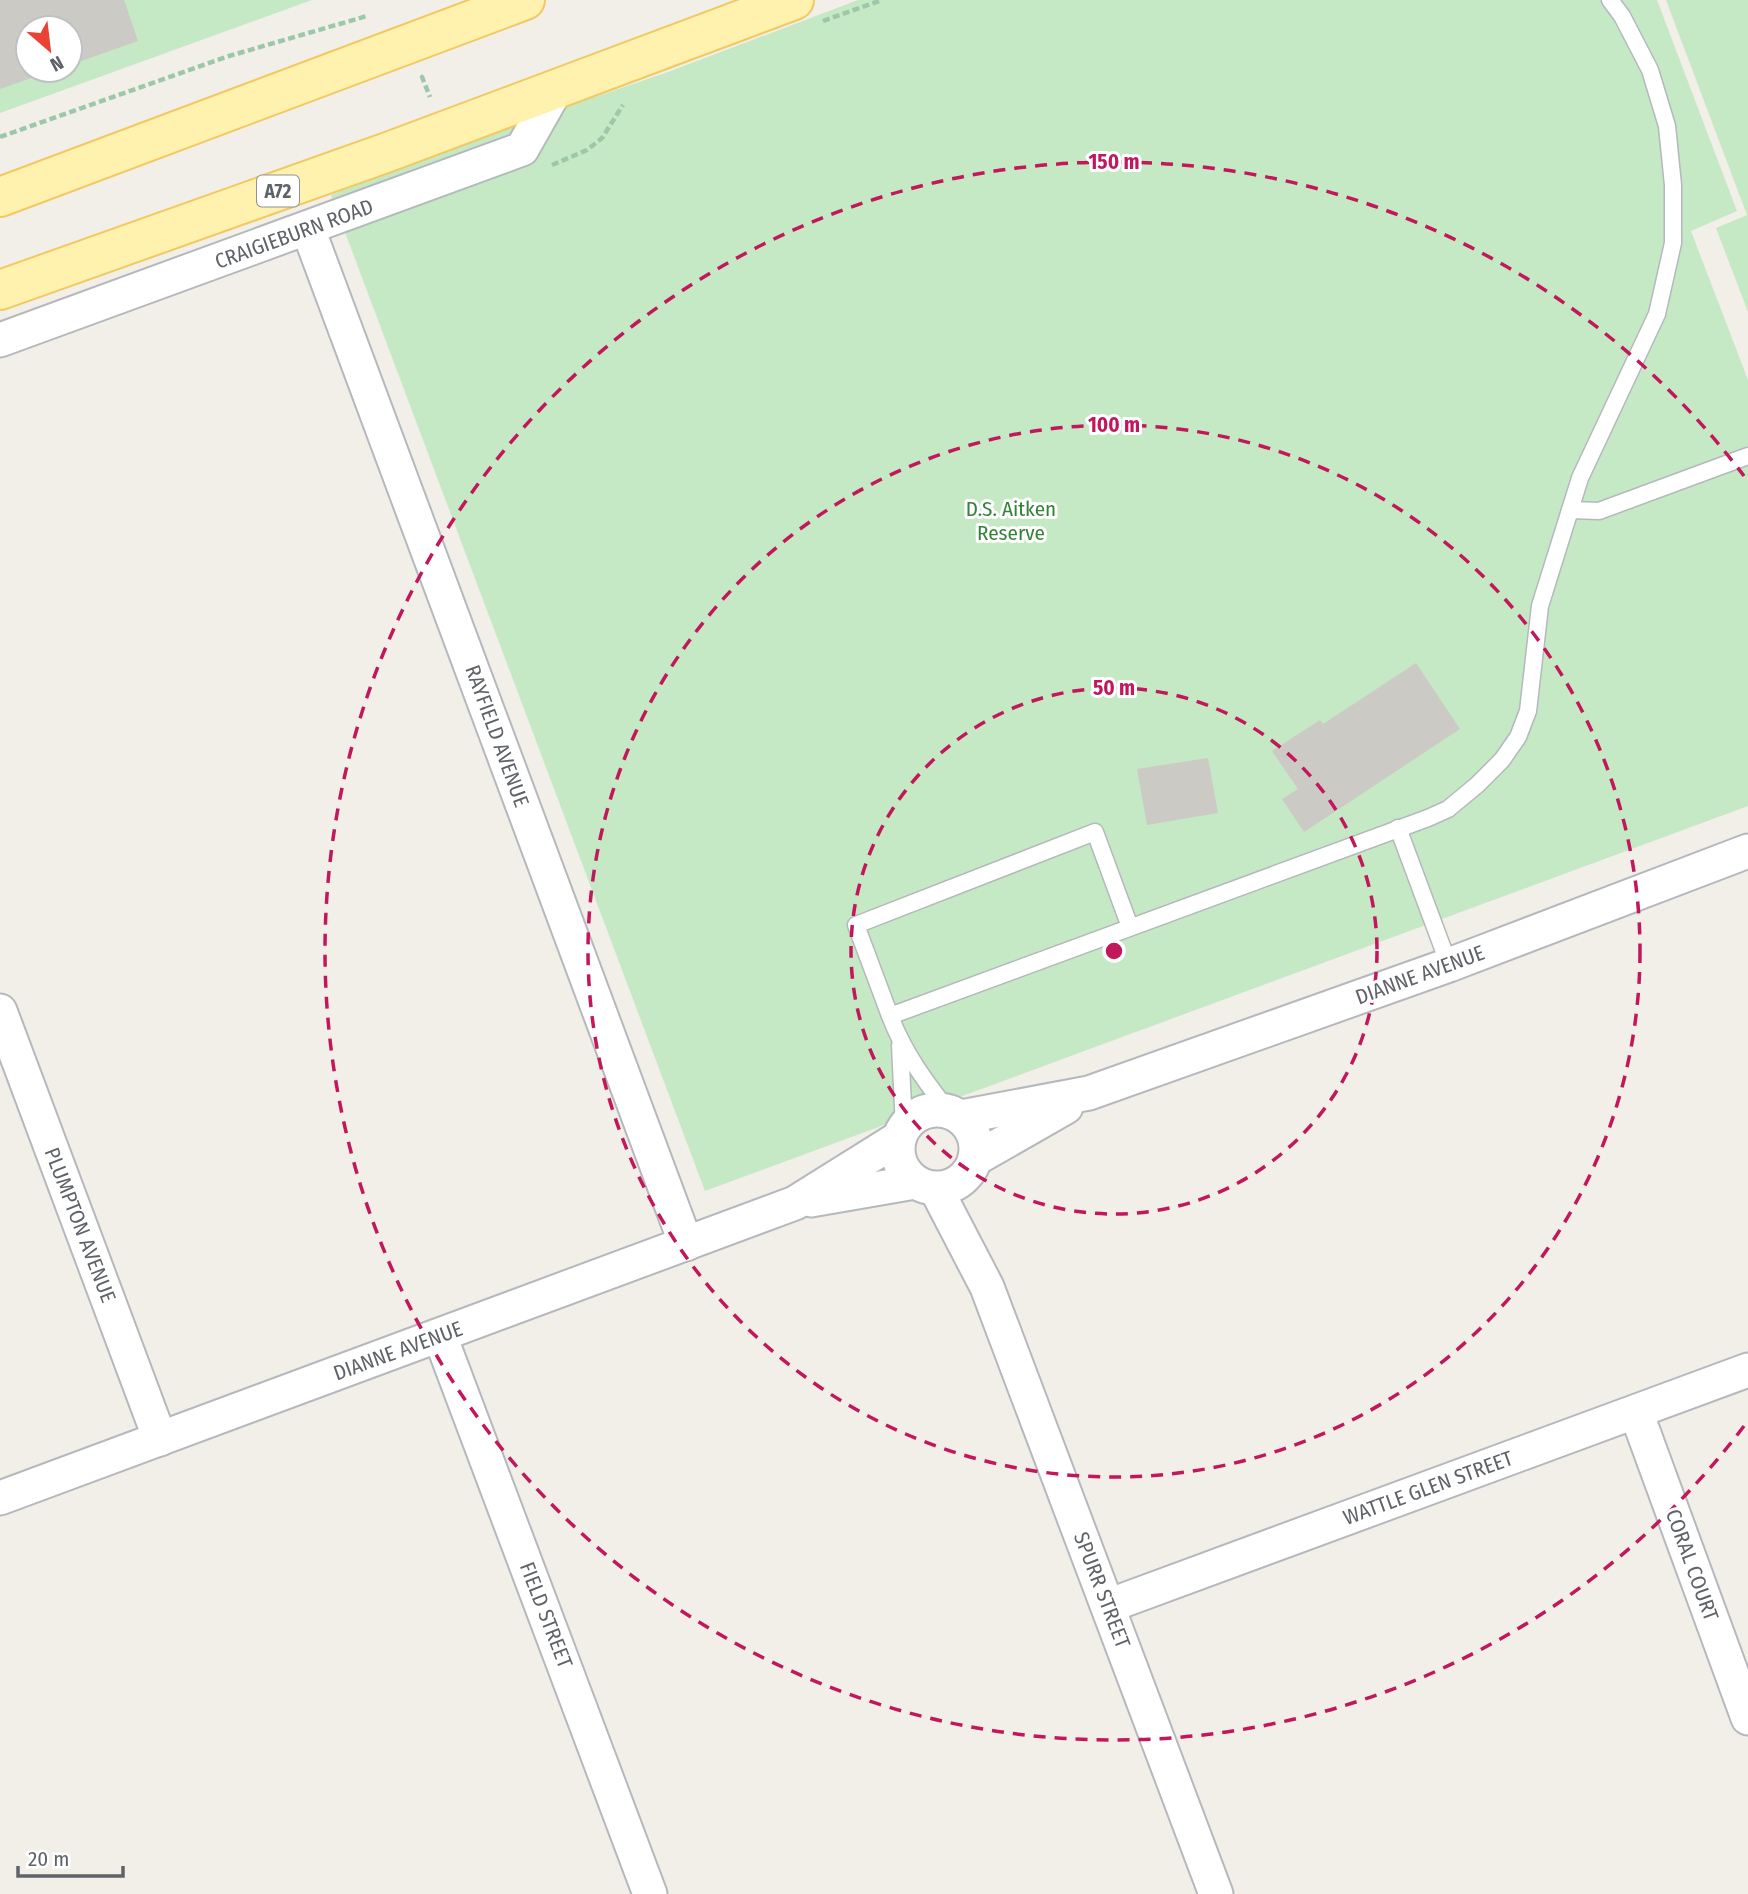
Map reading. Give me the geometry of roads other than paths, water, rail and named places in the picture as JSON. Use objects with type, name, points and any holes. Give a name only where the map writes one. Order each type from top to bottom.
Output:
[{"type":"main road","points":[[0,197],[525,0]]},
{"type":"main road","name":"A72","points":[[0,290],[794,0]]},
{"type":"street","name":"CRAIGIEBURN ROAD","points":[[0,340],[522,149],[556,89]]},
{"type":"street","name":"RAYFIELD AVENUE","points":[[308,229],[686,1244]]},
{"type":"street","name":"DIANNE AVENUE","points":[[955,1114],[1090,1093],[1448,965],[1748,851]]},
{"type":"street","name":"PLUMPTON AVENUE","points":[[0,1011],[160,1439]]},
{"type":"street","name":"DIANNE AVENUE","points":[[971,1167],[1090,1093]]},
{"type":"street","points":[[937,1110],[955,1114],[974,1136],[977,1147],[971,1167],[957,1183],[925,1185],[906,1174],[900,1163],[898,1151],[902,1133],[913,1118],[924,1112],[937,1110]]},
{"type":"street","name":"DIANNE AVENUE","points":[[0,1498],[795,1203],[902,1133]]},
{"type":"street","name":"SPURR STREET","points":[[971,1167],[987,1287]]},
{"type":"street","name":"DIANNE AVENUE","points":[[795,1203],[925,1185]]},
{"type":"street","name":"SPURR STREET","points":[[925,1185],[987,1287],[1216,1894]]},
{"type":"street","name":"FIELD STREET","points":[[440,1336],[650,1894]]},
{"type":"street","name":"WATTLE GLEN STREET","points":[[1108,1606],[1748,1370]]},
{"type":"street","name":"CORAL COURT","points":[[1636,1412],[1748,1718]]},
{"type":"lane","points":[[890,1016],[1448,808],[1478,785],[1503,760],[1518,737],[1528,711],[1540,606],[1580,478],[1657,314],[1673,243],[1673,185],[1667,126],[1650,70],[1622,16],[1610,0]]},
{"type":"lane","points":[[1570,510],[1599,511],[1748,456]]},
{"type":"lane","points":[[1398,828],[1448,965]]},
{"type":"lane","points":[[955,1114],[917,1071],[900,1042],[856,925],[1095,832],[1129,927]]},
{"type":"lane","points":[[900,1042],[902,1133]]},
{"type":"park label","name":"D.S. Aitken Reserve","points":[[1011,521]]}]
